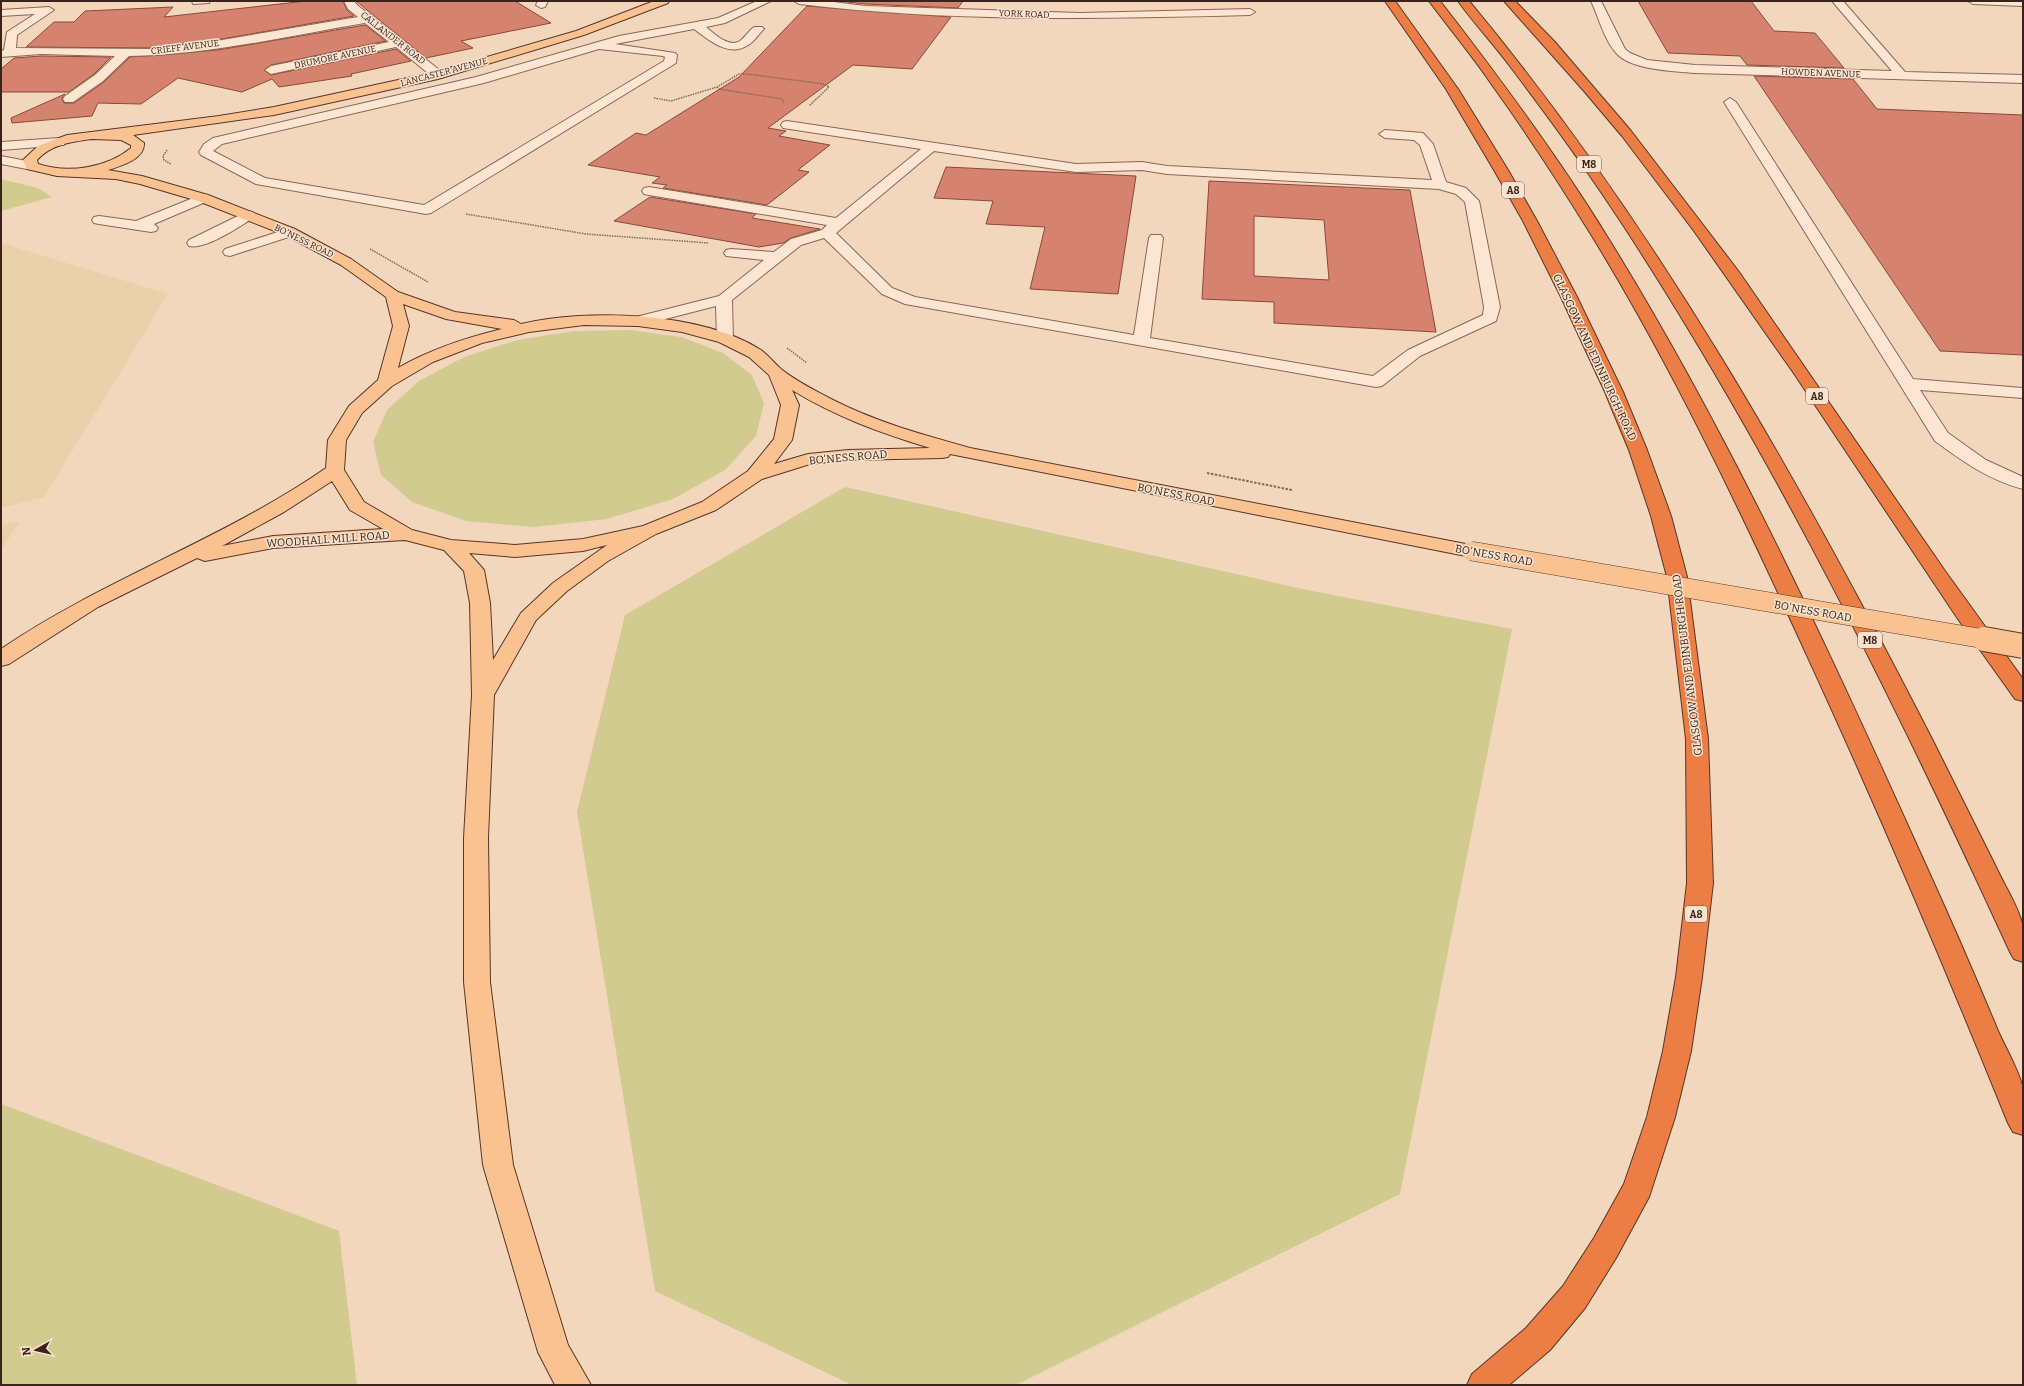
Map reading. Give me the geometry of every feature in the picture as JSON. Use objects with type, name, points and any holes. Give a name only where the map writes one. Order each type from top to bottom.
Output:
[{"type":"highway","name":"GLASGOW AND EDINBURGH ROAD","points":[[1390,1],[1452,89],[1530,221],[1597,357],[1635,443],[1661,516],[1677,577],[1698,739],[1700,883],[1689,977],[1677,1051],[1660,1117],[1638,1188],[1605,1248],[1574,1297],[1538,1339],[1484,1385]]},
{"type":"highway","name":"M8","points":[[1434,1],[1486,67],[1575,198],[1641,308],[1696,407],[1787,589],[1858,741],[1928,896],[2023,1123]]},
{"type":"highway","name":"M8","points":[[1463,1],[1516,65],[1570,138],[1614,200],[1701,336],[1794,499],[1851,604],[1921,742],[2023,952]]},
{"type":"highway","name":"A8","points":[[1509,1],[1603,105],[1694,221],[1802,373],[1931,567],[2023,694]]},
{"type":"main road","name":"LANCASTER AVENUE","points":[[108,135],[282,110],[438,75],[580,33],[664,1]]},
{"type":"main road","name":"LANCASTER AVENUE","points":[[71,172],[106,166],[138,158],[174,133],[219,120]]},
{"type":"main road","points":[[71,172],[40,170],[32,166],[30,160],[35,154],[59,142],[86,136],[108,135]]},
{"type":"main road","name":"BO'NESS ROAD","points":[[108,135],[132,139],[138,143],[138,158],[185,192]]},
{"type":"main road","name":"BO'NESS ROAD","points":[[71,172],[116,174],[203,198],[290,232],[346,262],[393,295],[452,316],[490,323],[529,327]]},
{"type":"main road","points":[[386,382],[401,326],[393,295]]},
{"type":"main road","points":[[483,695],[528,617],[560,587],[601,557],[648,530],[709,506],[755,475],[783,440],[790,405],[776,373],[755,354],[725,339],[684,327],[638,321],[584,320],[529,327],[476,340],[434,356],[386,382],[355,410],[337,440],[335,470],[357,506],[404,534],[451,546],[515,551],[583,545],[648,530]]},
{"type":"main road","name":"BO'NESS ROAD","points":[[776,373],[827,404],[893,431],[967,453],[1471,551],[2023,646]]},
{"type":"main road","name":"BO'NESS ROAD","points":[[755,475],[808,459],[906,453],[967,453]]},
{"type":"main road","name":"WOODHALL MILL ROAD","points":[[1,659],[90,604],[268,514],[306,492],[335,470]]},
{"type":"main road","name":"WOODHALL MILL ROAD","points":[[180,559],[273,542],[404,534]]},
{"type":"main road","points":[[451,546],[474,570],[480,603],[483,695],[476,838],[477,982],[498,1165],[554,1352],[574,1385]]},
{"type":"main road","points":[[554,1352],[555,1385]]},
{"type":"street","name":"CALLANDER ROAD","points":[[349,1],[352,7],[438,75]]},
{"type":"street","points":[[598,45],[651,50],[671,55],[670,63],[426,210],[261,181],[206,152],[209,147],[218,141],[468,83],[619,38],[720,20],[766,1]]},
{"type":"street","name":"YORK ROAD","points":[[799,1],[864,9],[1080,16],[1250,12]]},
{"type":"street","name":"HOWDEN AVENUE","points":[[1596,1],[1622,52],[1636,60],[1675,68],[2023,79]]},
{"type":"street","points":[[1837,1],[1901,75]]},
{"type":"street","points":[[1973,1],[2023,3]]},
{"type":"street","points":[[1,13],[49,10],[11,34],[6,53]]},
{"type":"street","name":"CRIEFF AVENUE","points":[[6,53],[153,52],[216,44],[368,19]]},
{"type":"street","points":[[696,25],[721,43],[729,46],[744,43],[758,29]]},
{"type":"street","name":"DRUMORE AVENUE","points":[[271,70],[399,43]]},
{"type":"street","points":[[69,99],[99,78],[125,53]]},
{"type":"street","points":[[1730,102],[1941,437],[1979,465],[2011,480],[2023,483]]},
{"type":"street","points":[[787,124],[1076,168],[1142,166],[1167,170],[1440,184],[1461,191],[1472,201],[1492,307],[1490,318],[1414,353],[1376,382],[911,300],[887,291],[827,233]]},
{"type":"street","points":[[1385,134],[1418,136],[1426,144],[1440,184]]},
{"type":"street","points":[[1,146],[59,142]]},
{"type":"street","points":[[638,321],[724,299],[779,257],[796,242],[827,233],[931,147]]},
{"type":"street","points":[[1,160],[32,166]]},
{"type":"street","points":[[649,191],[840,223]]},
{"type":"street","points":[[138,226],[203,198]]},
{"type":"street","points":[[194,243],[225,229],[248,215]]},
{"type":"street","points":[[99,220],[160,229]]},
{"type":"street","points":[[230,252],[290,232]]},
{"type":"street","points":[[1141,341],[1156,238]]},
{"type":"street","points":[[731,253],[779,257]]},
{"type":"street","points":[[724,299],[725,339]]},
{"type":"street","points":[[1907,384],[2023,393]]},
{"type":"path","points":[[620,93],[671,101],[717,87],[719,89],[782,99],[785,104]]},
{"type":"path","points":[[172,145],[166,150],[163,156],[164,160],[172,164]]},
{"type":"path","points":[[430,207],[586,234],[712,244]]},
{"type":"path","points":[[364,246],[385,256],[429,282]]},
{"type":"path","points":[[782,344],[812,367]]},
{"type":"path","points":[[1200,472],[1273,484],[1296,491]]},
{"type":"shaded area","points":[[1,179],[38,188],[52,197],[1,211]]},
{"type":"shaded area","points":[[1,243],[168,294],[44,497],[1,508]]},
{"type":"shaded area","points":[[630,330],[681,337],[723,353],[752,375],[764,403],[756,436],[725,470],[673,499],[607,519],[534,527],[466,521],[412,502],[381,475],[373,442],[387,410],[419,381],[464,357],[517,340],[574,331]]},
{"type":"shaded area","points":[[845,487],[1312,591],[1512,629],[1400,1194],[1016,1385],[852,1385],[655,1291],[577,812],[625,615]]},
{"type":"shaded area","points":[[20,521],[1,550],[1,526]]},
{"type":"shaded area","points":[[1,1104],[339,1231],[357,1385],[1,1385]]},
{"type":"building","points":[[306,1],[343,1],[347,10],[354,16],[216,40],[153,48],[26,47],[54,22],[74,22],[85,11],[173,7],[164,17]]},
{"type":"building","points":[[356,1],[515,1],[551,23],[461,41],[473,48],[426,58]]},
{"type":"building","points":[[838,1],[963,1],[958,8],[865,4]]},
{"type":"building","points":[[1638,1],[1751,1],[1774,31],[1815,33],[1844,68],[1747,65],[1740,56],[1668,53]]},
{"type":"building","points":[[807,6],[951,17],[912,69],[853,65],[768,128],[786,131],[779,136],[830,145],[798,170],[809,172],[767,205],[663,188],[667,185],[652,183],[660,177],[588,165],[636,133],[646,135],[739,77]]},
{"type":"building","points":[[365,25],[386,41],[271,65],[264,70],[271,75],[396,49],[411,61],[351,74],[352,76],[279,87],[272,79],[242,92],[178,78],[141,104],[98,103],[92,116],[12,123],[11,118],[65,94],[62,98],[64,103],[74,103],[104,82],[130,57],[218,50]]},
{"type":"building","points":[[41,56],[111,57],[94,74],[69,92],[1,92],[1,69],[14,58]]},
{"type":"building","points":[[1754,76],[1853,79],[1877,109],[2023,115],[2023,355],[1940,351]]},
{"type":"building","points":[[946,167],[1136,176],[1118,294],[1030,289],[1045,227],[986,224],[993,201],[934,198]]},
{"type":"building","points":[[1209,181],[1410,190],[1436,332],[1274,323],[1274,302],[1202,299]],"holes":[[[1254,216],[1324,220],[1329,280],[1254,276]]]},
{"type":"building","points":[[650,197],[756,214],[752,218],[820,229],[791,238],[783,243],[759,247],[614,221]]}]
